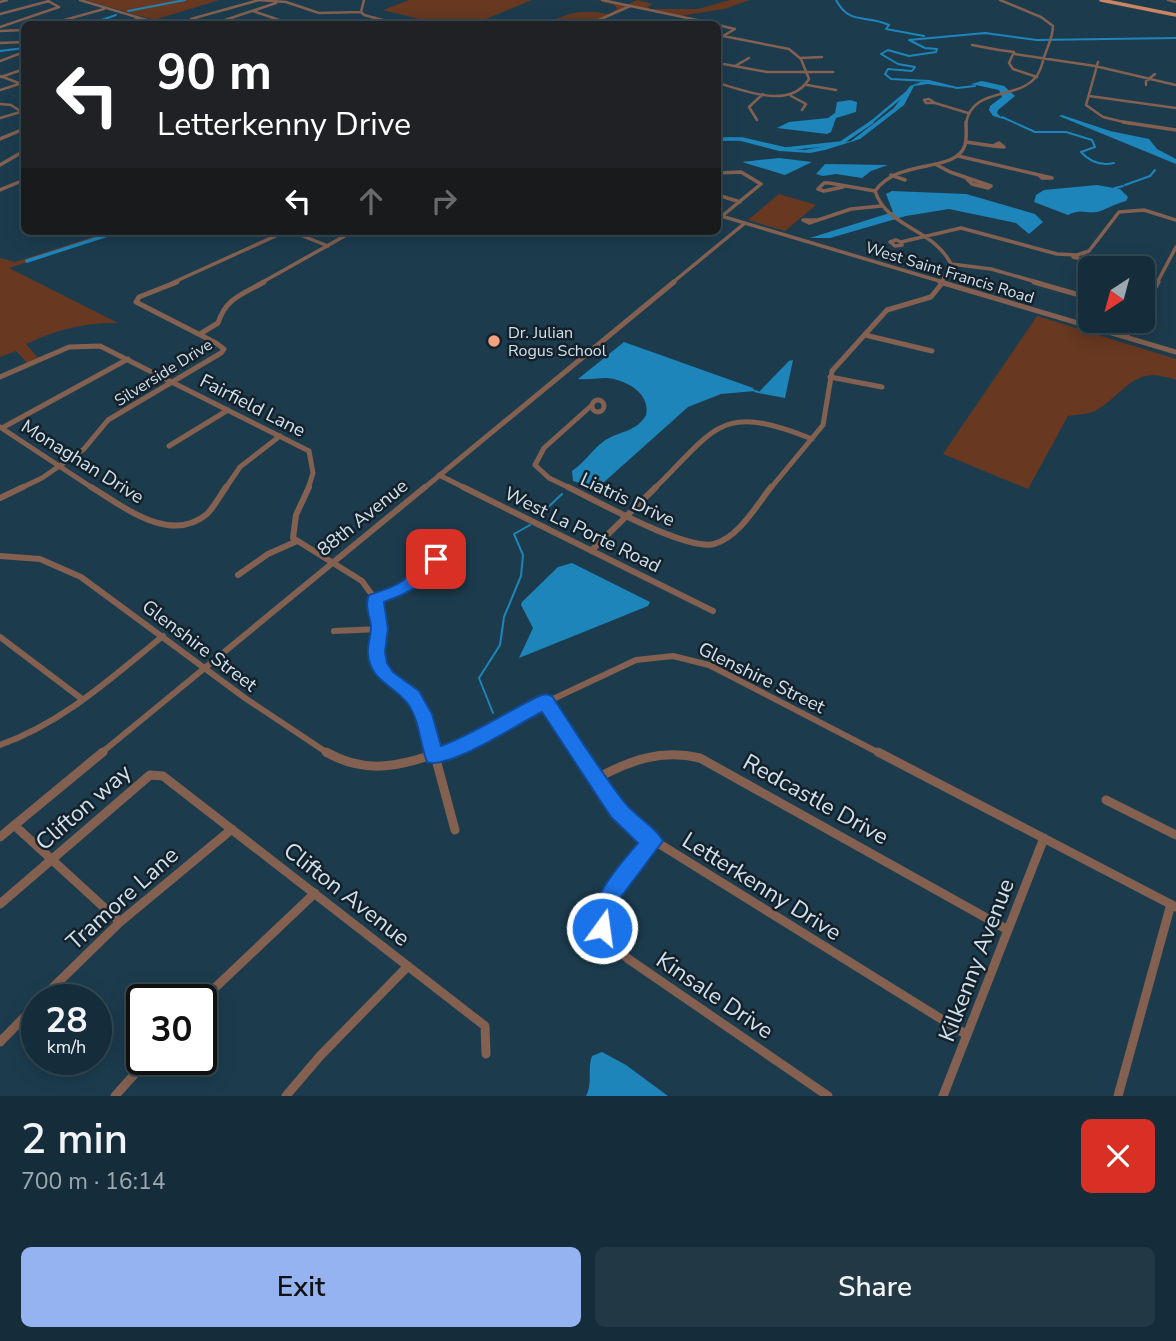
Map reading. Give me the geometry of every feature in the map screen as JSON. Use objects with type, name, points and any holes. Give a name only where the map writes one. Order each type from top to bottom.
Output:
[{"type":"main road","points":[[1101,0],[1131,3]]},
{"type":"main road","points":[[1110,0],[1176,14]]},
{"type":"street","points":[[0,2],[7,0]]},
{"type":"street","points":[[79,0],[150,21]]},
{"type":"street","points":[[191,19],[258,0],[279,1],[319,13],[361,12],[387,21]]},
{"type":"street","points":[[361,12],[363,0]]},
{"type":"street","points":[[602,0],[699,21]]},
{"type":"street","points":[[591,551],[716,428],[735,420],[761,419],[812,439],[825,420],[832,371],[887,310],[926,300],[943,283],[951,264],[941,244],[887,212],[876,199],[876,191],[878,185],[891,175],[958,156],[965,148],[965,119],[968,113],[984,98],[1037,77],[1054,31],[1051,23],[998,0]]},
{"type":"street","points":[[1168,0],[1176,2]]},
{"type":"street","points":[[0,14],[50,1],[60,7],[22,21]]},
{"type":"street","points":[[225,21],[279,1]]},
{"type":"street","points":[[597,21],[630,6]]},
{"type":"street","points":[[60,21],[106,8]]},
{"type":"street","points":[[253,11],[282,21]]},
{"type":"street","points":[[204,16],[219,21]]},
{"type":"street","points":[[129,21],[139,18]]},
{"type":"street","points":[[0,29],[21,21]]},
{"type":"street","points":[[721,26],[735,29],[723,36]]},
{"type":"street","points":[[0,29],[21,30]]},
{"type":"street","points":[[723,36],[779,46],[800,58],[822,57]]},
{"type":"street","points":[[0,43],[21,41]]},
{"type":"street","points":[[972,45],[1015,54],[1096,64],[1176,85]]},
{"type":"street","points":[[0,61],[21,53]]},
{"type":"street","points":[[1015,54],[1009,63],[1013,69],[1037,77]]},
{"type":"street","points":[[735,66],[748,58]]},
{"type":"street","points":[[791,96],[807,85],[809,79],[800,58]]},
{"type":"street","points":[[721,63],[760,71],[833,72]]},
{"type":"street","points":[[1096,64],[1086,105],[1094,112],[1128,123],[1176,130]]},
{"type":"street","points":[[0,77],[21,70]]},
{"type":"street","points":[[1146,85],[1155,74]]},
{"type":"street","points":[[0,77],[21,82]]},
{"type":"street","points":[[0,90],[21,84]]},
{"type":"street","points":[[721,84],[763,94],[791,96],[806,104],[802,110]]},
{"type":"street","points":[[807,85],[836,90]]},
{"type":"street","points":[[757,120],[749,107],[763,94]]},
{"type":"street","points":[[1089,96],[1176,108]]},
{"type":"street","points":[[935,103],[968,113]]},
{"type":"street","points":[[0,104],[11,105],[21,111]]},
{"type":"street","points":[[0,118],[21,113]]},
{"type":"street","points":[[0,139],[21,130]]},
{"type":"street","points":[[966,142],[992,146]]},
{"type":"street","points":[[0,165],[21,153]]},
{"type":"street","points":[[958,156],[1039,174]]},
{"type":"street","points":[[935,164],[952,175],[986,183],[991,186],[975,186],[967,179]]},
{"type":"street","points":[[721,173],[734,171],[760,182],[761,186],[721,215]]},
{"type":"street","points":[[891,175],[905,180]]},
{"type":"street","points":[[0,190],[21,181]]},
{"type":"street","points":[[843,187],[824,191],[818,189],[824,183],[831,182],[843,187],[876,191]]},
{"type":"street","points":[[721,196],[740,202]]},
{"type":"street","points":[[818,220],[851,209],[881,206]]},
{"type":"street","points":[[901,242],[948,229],[968,229],[1085,260],[1084,253],[1089,251],[1119,212],[1133,209],[1160,213],[1176,220]]},
{"type":"street","name":"West Saint Francis Road","points":[[721,216],[1176,352]]},
{"type":"street","name":"88th Avenue","points":[[0,837],[745,223]]},
{"type":"street","name":"Silverside Drive","points":[[0,498],[15,493],[58,467],[84,449],[108,420],[215,358],[224,349],[200,334],[141,307],[136,300],[222,263],[278,235]]},
{"type":"street","name":"Silverside Drive","points":[[300,235],[328,246]]},
{"type":"street","points":[[200,334],[218,323],[223,309],[230,301],[347,235]]},
{"type":"street","points":[[1155,286],[1176,247]]},
{"type":"street","points":[[951,264],[991,270],[1078,295]]},
{"type":"street","points":[[1126,337],[1128,333]]},
{"type":"street","points":[[864,335],[932,351]]},
{"type":"street","name":"Fairfield Lane","points":[[0,377],[60,350],[78,345],[100,346],[309,452],[316,463],[314,475],[291,529],[295,542]]},
{"type":"street","points":[[1,428],[128,359]]},
{"type":"street","points":[[830,377],[882,387]]},
{"type":"street","name":"Liatris Drive","points":[[591,406],[544,448],[536,465],[559,483],[688,543],[714,544],[733,533],[812,439]]},
{"type":"street","points":[[169,446],[228,410]]},
{"type":"street","name":"Monaghan Drive","points":[[1,428],[58,467],[144,519],[178,526],[208,513],[240,467],[280,436]]},
{"type":"street","name":"West La Porte Road","points":[[439,475],[713,611]]},
{"type":"street","points":[[375,599],[405,588],[425,572],[436,559],[440,545],[438,538]]},
{"type":"street","points":[[238,575],[268,554],[295,542],[362,581],[375,599],[380,629],[376,652],[379,665],[387,677],[413,697],[422,714],[455,830]]},
{"type":"street","name":"Glenshire Street","points":[[0,556],[40,559],[81,578],[163,635],[245,698],[343,762],[372,768],[434,756],[468,744],[504,722],[636,660],[668,655],[692,659],[1174,905]]},
{"type":"street","points":[[334,631],[380,629]]},
{"type":"street","points":[[0,745],[23,739],[82,699],[163,635]]},
{"type":"street","points":[[0,637],[82,699]]},
{"type":"street","name":"Letterkenny Drive","points":[[546,701],[625,819],[652,841],[967,1035]]},
{"type":"street","name":"Redcastle Drive","points":[[597,778],[649,755],[677,753],[700,758],[1008,930]]},
{"type":"street","name":"Clifton way","points":[[0,904],[150,775],[163,776]]},
{"type":"street","name":"Clifton Avenue","points":[[163,776],[485,1026],[486,1054]]},
{"type":"street","points":[[1106,800],[1176,835]]},
{"type":"street","points":[[14,825],[120,922]]},
{"type":"street","name":"Tramore Lane","points":[[56,984],[120,922],[232,829]]},
{"type":"street","name":"Kilkenny Avenue","points":[[943,1096],[1044,838]]},
{"type":"street","name":"Kinsale Drive","points":[[652,841],[611,892],[602,928],[627,958],[828,1096]]},
{"type":"street","points":[[217,986],[315,893]]},
{"type":"street","points":[[1118,1096],[1174,905]]},
{"type":"street","points":[[286,1096],[320,1056],[408,965]]},
{"type":"street","points":[[0,1042],[21,1020]]},
{"type":"street","points":[[115,1096],[134,1075]]},
{"type":"shaded area","points":[[86,0],[219,0],[154,20]]},
{"type":"shaded area","points":[[409,0],[532,0],[481,21],[427,21],[383,10]]},
{"type":"shaded area","points":[[594,0],[627,6],[595,21],[552,21],[576,13],[608,14],[617,9],[615,5]]},
{"type":"shaded area","points":[[637,0],[653,4],[647,7],[651,9],[698,9],[730,0],[750,0],[724,9],[680,16],[627,5]]},
{"type":"shaded area","points":[[779,194],[816,205],[785,231],[748,220]]},
{"type":"shaded area","points":[[99,235],[111,235],[9,268],[118,323],[71,328],[26,344],[39,359],[28,364],[16,351],[0,357],[0,258],[15,262]]},
{"type":"shaded area","points":[[1037,316],[1078,329],[1078,333],[1092,333],[1176,359],[1176,380],[1149,375],[1140,378],[1095,411],[1068,416],[1028,489],[943,454]]},
{"type":"water","points":[[982,81],[1004,86],[1015,96],[998,110],[997,113],[1003,119],[993,116],[989,110],[990,106],[1002,97],[999,90],[971,84]]},
{"type":"water","points":[[933,82],[952,88],[928,84],[914,86],[904,105],[860,139],[825,150],[810,153],[779,151],[737,140],[721,141],[730,137],[780,148],[805,150],[851,141],[894,108],[910,86]]},
{"type":"water","points":[[837,102],[857,102],[856,112],[836,118],[831,132],[827,134],[777,128],[789,122],[828,118],[835,113]]},
{"type":"water","points":[[1059,116],[1110,131],[1149,139],[1157,149],[1176,159],[1176,164]]},
{"type":"water","points":[[779,158],[812,162],[785,175],[742,162]]},
{"type":"water","points":[[825,164],[888,165],[871,171],[862,178],[816,174]]},
{"type":"water","points":[[1097,185],[1120,189],[1128,197],[1126,201],[1100,211],[1068,215],[1034,202],[1036,195],[1044,190]]},
{"type":"water","points":[[892,191],[966,194],[1035,214],[1043,222],[1029,234],[1016,223],[949,209],[906,216],[830,238],[810,238],[893,212],[886,194]]},
{"type":"water","points":[[624,342],[753,388],[755,391],[721,394],[688,407],[603,483],[590,486],[573,481],[572,471],[600,445],[638,425],[646,415],[645,400],[628,384],[606,378],[578,379]]},
{"type":"water","points":[[793,360],[785,398],[758,393],[789,361]]},
{"type":"water","points":[[572,563],[650,602],[648,606],[519,658],[533,628],[522,602],[558,567]]},
{"type":"water","points":[[602,1052],[626,1065],[668,1096],[586,1096],[592,1056]]},
{"type":"waterway","points":[[128,11],[185,0]]},
{"type":"waterway","points":[[836,0],[841,8],[853,16],[889,25],[886,29],[924,36]]},
{"type":"waterway","points":[[99,21],[116,15]]},
{"type":"waterway","points":[[975,86],[957,88],[929,81],[891,79],[885,74],[888,69],[912,71],[915,67],[898,64],[881,54],[888,50],[909,56],[936,52],[937,49],[925,48],[909,40],[985,33],[1037,40],[1176,38]]},
{"type":"waterway","points":[[0,51],[21,48]]},
{"type":"waterway","points":[[869,124],[906,93]]},
{"type":"waterway","points":[[1002,117],[1035,132],[1066,132],[1092,140],[1095,147],[1081,152],[1096,162],[1114,163]]},
{"type":"waterway","points":[[721,139],[742,139],[785,149],[841,143],[872,122]]},
{"type":"waterway","points":[[1125,185],[1150,176],[1155,170]]},
{"type":"waterway","points":[[1115,188],[1123,186]]},
{"type":"waterway","points":[[27,261],[108,235]]},
{"type":"waterway","points":[[540,515],[562,494]]},
{"type":"waterway","points":[[493,713],[479,678],[500,645],[504,617],[521,576],[523,555],[514,534],[530,525]]},
{"type":"place","name":"Dr. Julian Rogus School","points":[[494,341]]},
{"type":"route","points":[[436,559],[405,588],[375,599],[380,629],[376,652],[379,665],[387,677],[413,697],[422,714],[434,756],[462,747],[546,701],[618,811],[652,841],[611,892],[602,928]]}]
